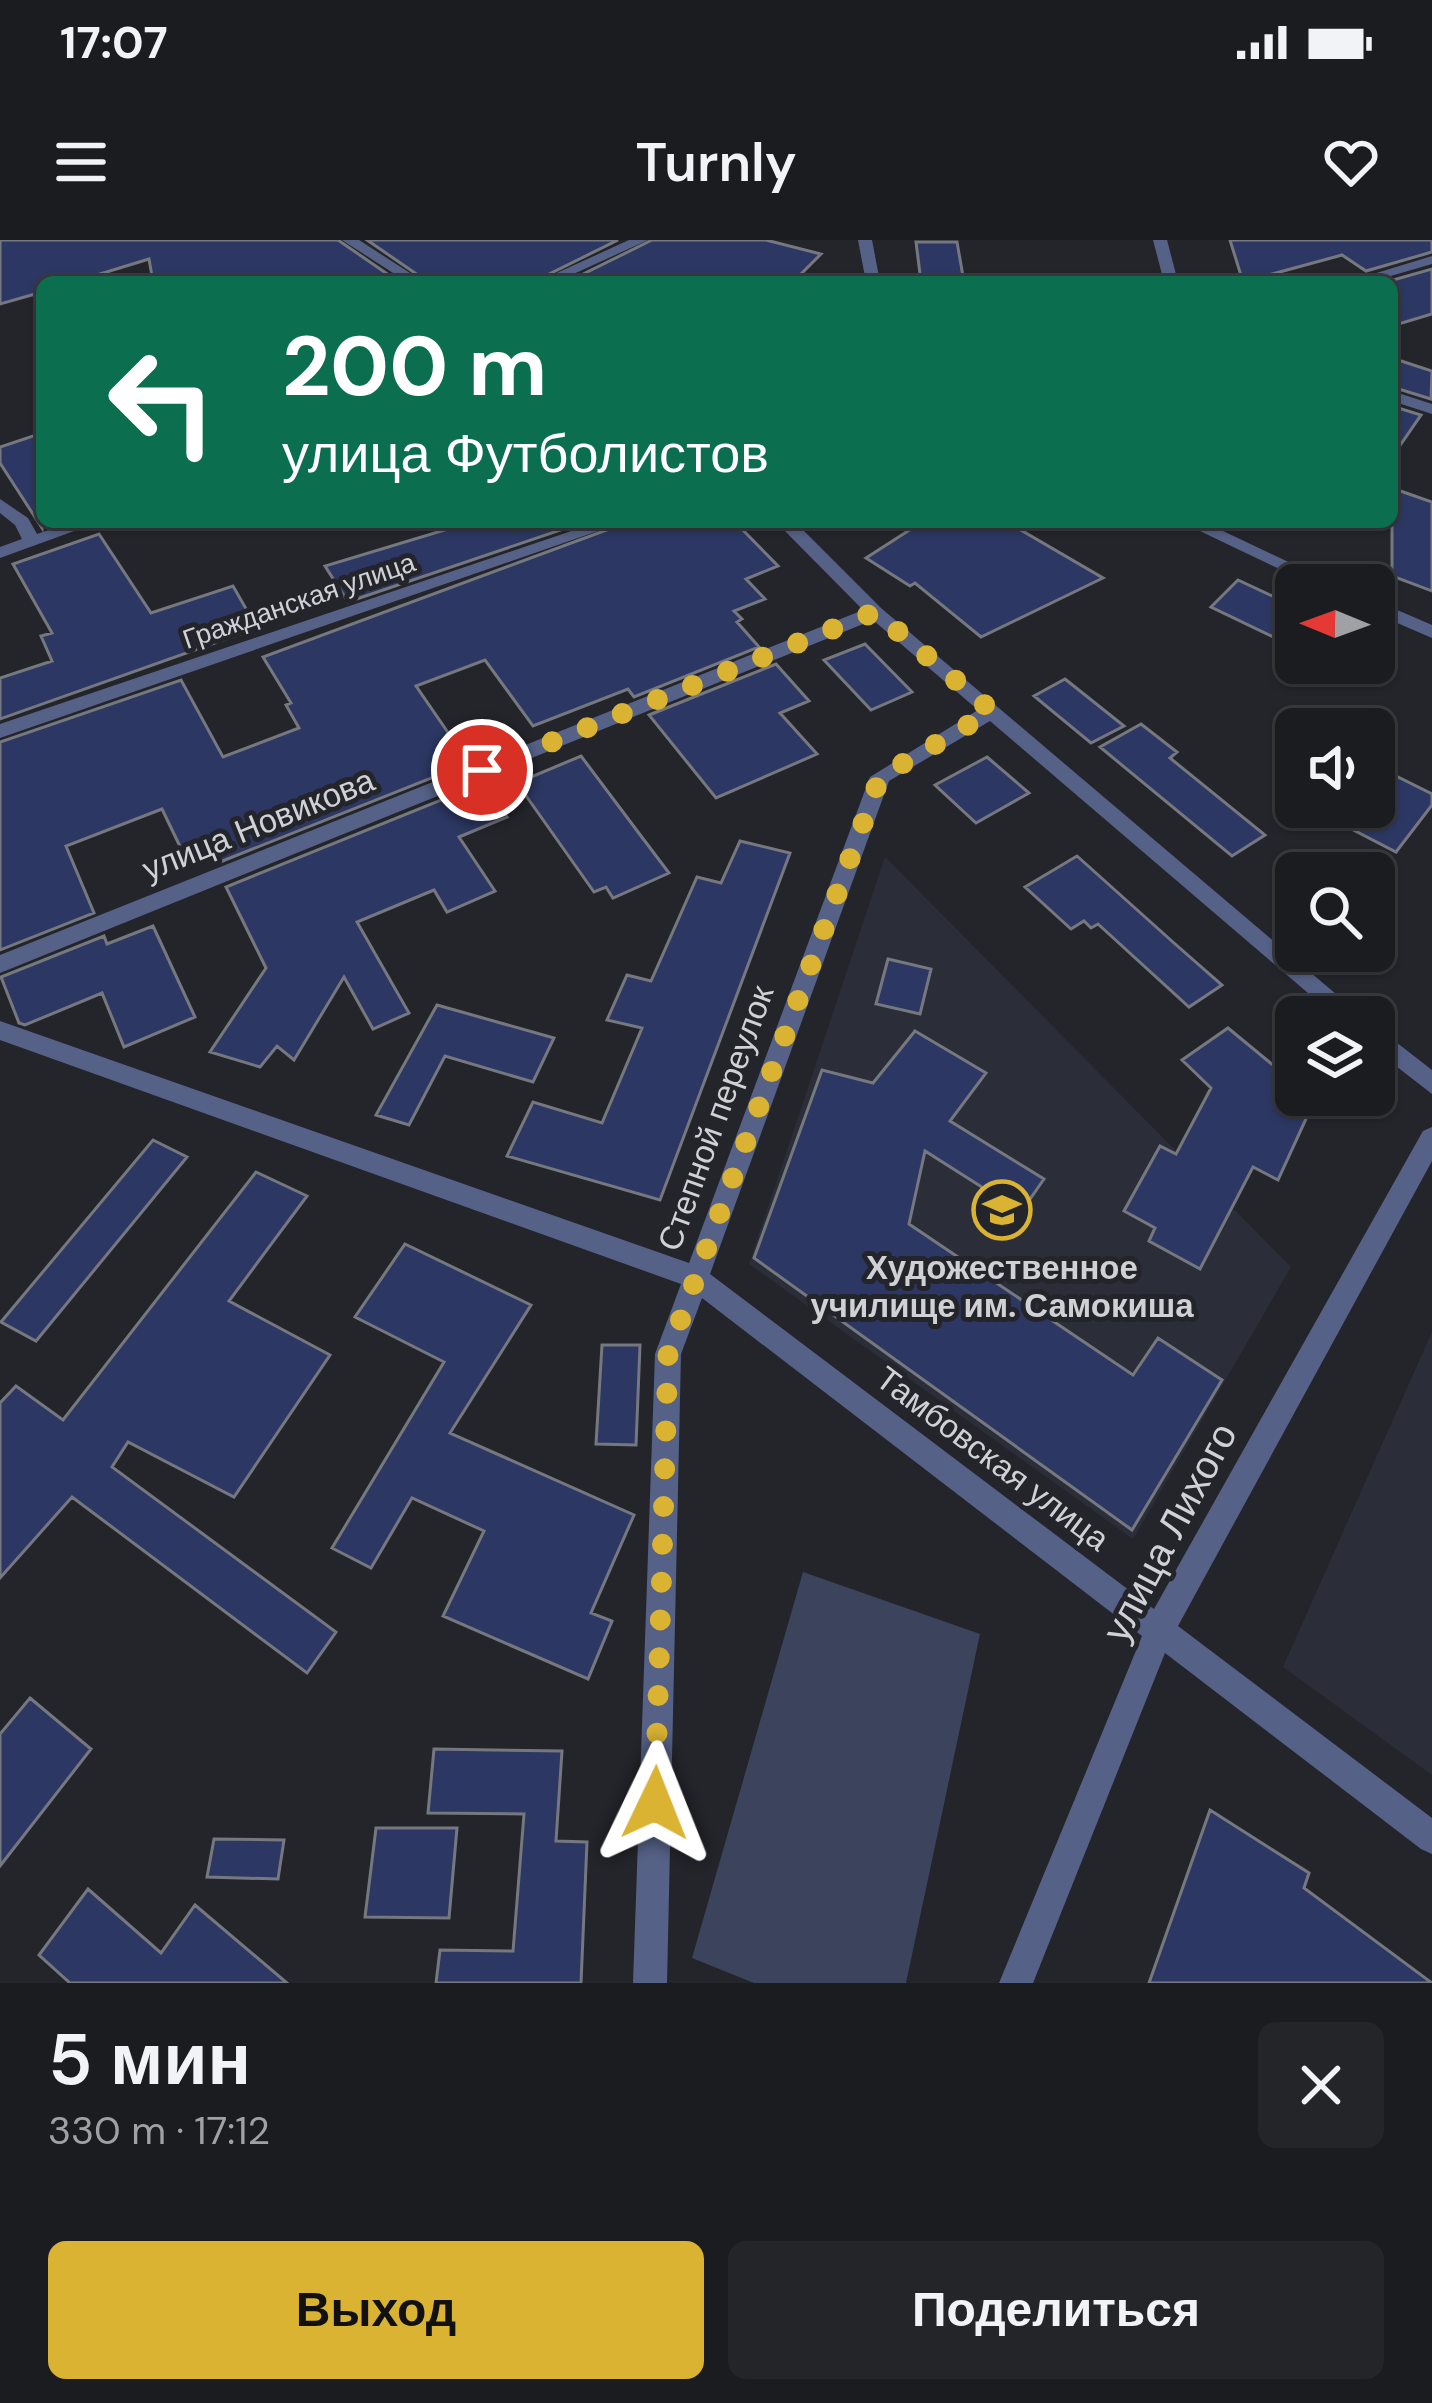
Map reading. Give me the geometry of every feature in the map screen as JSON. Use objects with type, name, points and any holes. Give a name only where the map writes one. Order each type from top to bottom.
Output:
[{"type":"street","points":[[355,244],[379,240]]},
{"type":"street","points":[[558,276],[641,240]]},
{"type":"street","points":[[865,240],[872,276]]},
{"type":"street","points":[[1160,240],[1169,276]]},
{"type":"street","points":[[355,244],[407,276]]},
{"type":"street","points":[[1375,276],[1432,260]]},
{"type":"street","points":[[1398,398],[1432,409]]},
{"type":"street","points":[[0,504],[22,522],[32,542]]},
{"type":"street","points":[[0,553],[73,528]]},
{"type":"street","name":"Гражданская улица","points":[[0,731],[597,528]]},
{"type":"street","points":[[791,528],[875,612],[1327,996]]},
{"type":"street","points":[[1203,528],[1282,564]]},
{"type":"street","name":"улица Новикова","points":[[0,964],[875,612]]},
{"type":"street","points":[[1395,615],[1432,632]]},
{"type":"street","name":"Степной переулок","points":[[650,1983],[668,1354],[880,777],[992,711]]},
{"type":"street","name":"Тамбовская улица","points":[[0,1030],[694,1277],[1432,1838]]},
{"type":"street","points":[[1395,1053],[1432,1084]]},
{"type":"street","name":"улица Лихого","points":[[1016,1983],[1159,1630],[1432,1138]]},
{"type":"shaded area","name":"Художественное училище им. Самокиша","points":[[885,857],[1291,1267],[1133,1539],[749,1264]]},
{"type":"shaded area","points":[[1432,1332],[1432,1775],[1283,1667]]},
{"type":"shaded area","points":[[803,1572],[980,1634],[906,1983],[754,1983],[692,1958]]},
{"type":"building","points":[[0,240],[338,240],[390,276],[152,276],[149,259],[94,276],[36,276],[36,294],[0,304]]},
{"type":"building","points":[[367,240],[618,240],[545,276],[419,276]]},
{"type":"building","points":[[652,240],[766,240],[821,254],[799,276],[579,276]]},
{"type":"building","points":[[1230,240],[1432,240],[1432,252],[1366,271],[1342,255],[1265,276],[1241,276]]},
{"type":"building","points":[[916,242],[957,242],[963,276],[920,276]]},
{"type":"building","points":[[1432,269],[1432,314],[1398,324],[1398,279]]},
{"type":"building","points":[[1398,360],[1432,371],[1431,399],[1398,389]]},
{"type":"building","points":[[1398,408],[1421,415],[1398,448]]},
{"type":"building","points":[[36,435],[36,519],[0,463],[0,447]]},
{"type":"building","points":[[1398,490],[1432,502],[1432,591],[1395,577],[1392,528],[1398,528]]},
{"type":"building","points":[[451,528],[566,528],[348,602],[325,566]]},
{"type":"building","points":[[612,528],[741,528],[778,566],[746,579],[765,599],[734,611],[742,619],[737,622],[759,647],[634,697],[628,689],[533,726],[485,660],[416,686],[469,763],[215,864],[209,852],[187,861],[162,809],[66,846],[94,913],[0,950],[0,742],[181,680],[223,757],[299,728],[286,705],[291,703],[263,657]]},
{"type":"building","points":[[913,528],[1017,528],[1103,578],[981,637],[915,583],[910,586],[866,558]]},
{"type":"building","points":[[99,534],[151,613],[233,586],[257,628],[0,719],[0,678],[52,661],[41,636],[52,633],[13,564]]},
{"type":"building","points":[[1238,580],[1275,597],[1275,638],[1211,607]]},
{"type":"building","points":[[865,644],[912,692],[871,710],[824,660]]},
{"type":"building","points":[[776,664],[809,701],[780,713],[817,754],[716,798],[649,715]]},
{"type":"building","points":[[1065,679],[1124,726],[1091,743],[1034,696]]},
{"type":"building","points":[[1141,724],[1177,752],[1170,758],[1265,835],[1232,856],[1100,747]]},
{"type":"building","points":[[581,756],[669,873],[613,898],[606,887],[594,892],[517,783]]},
{"type":"building","points":[[987,757],[1029,793],[976,823],[935,785]]},
{"type":"building","points":[[1395,776],[1432,794],[1432,805],[1396,852],[1350,828],[1395,828]]},
{"type":"building","points":[[483,783],[507,817],[459,837],[495,891],[447,912],[434,890],[357,922],[409,1013],[373,1029],[344,977],[294,1060],[277,1046],[260,1067],[210,1052],[266,968],[226,887]]},
{"type":"building","points":[[740,841],[790,853],[660,1200],[507,1156],[533,1102],[602,1123],[642,1028],[607,1020],[627,975],[651,981],[697,877],[721,883]]},
{"type":"building","points":[[1077,856],[1222,985],[1189,1007],[1098,924],[1091,928],[1084,921],[1071,929],[1025,887]]},
{"type":"building","points":[[153,926],[195,1017],[124,1047],[102,993],[25,1025],[19,1023],[1,977],[104,936],[107,944]]},
{"type":"building","points":[[888,959],[931,969],[920,1014],[876,1004]]},
{"type":"building","points":[[437,1005],[554,1038],[533,1082],[445,1056],[409,1125],[376,1115]]},
{"type":"building","points":[[1228,1028],[1275,1067],[1275,1116],[1307,1116],[1278,1180],[1253,1167],[1200,1269],[1149,1241],[1155,1228],[1124,1211],[1160,1146],[1176,1154],[1211,1088],[1182,1060]]},
{"type":"building","points":[[915,1031],[986,1073],[950,1121],[1044,1179],[1021,1212],[925,1151],[909,1224],[1133,1375],[1158,1338],[1222,1380],[1132,1530],[754,1258],[822,1070],[873,1083]]},
{"type":"building","points":[[153,1140],[187,1157],[36,1341],[1,1322]]},
{"type":"building","points":[[256,1172],[307,1196],[229,1301],[330,1355],[234,1497],[128,1442],[112,1467],[336,1632],[307,1673],[72,1497],[0,1578],[0,1403],[16,1386],[63,1420]]},
{"type":"building","points":[[405,1244],[531,1305],[450,1433],[634,1515],[591,1613],[612,1621],[588,1679],[443,1616],[484,1531],[412,1498],[371,1568],[332,1548],[444,1362],[355,1317]]},
{"type":"building","points":[[602,1345],[640,1345],[636,1445],[596,1444]]},
{"type":"building","points":[[30,1698],[91,1749],[0,1866],[0,1734]]},
{"type":"building","points":[[434,1749],[562,1751],[556,1841],[587,1842],[581,1983],[436,1983],[440,1950],[513,1951],[524,1814],[428,1813]]},
{"type":"building","points":[[1210,1810],[1309,1873],[1304,1888],[1432,1983],[1149,1983]]},
{"type":"building","points":[[376,1828],[457,1828],[449,1918],[365,1917]]},
{"type":"building","points":[[214,1839],[284,1840],[278,1879],[207,1877]]},
{"type":"building","points":[[88,1889],[161,1953],[195,1905],[287,1983],[70,1983],[39,1955]]},
{"type":"place","name":"Художественное училище им. Самокиша","points":[[1002,1210]]},
{"type":"route","points":[[482,770],[875,612],[992,711],[880,777],[668,1354],[655,1803]]}]
